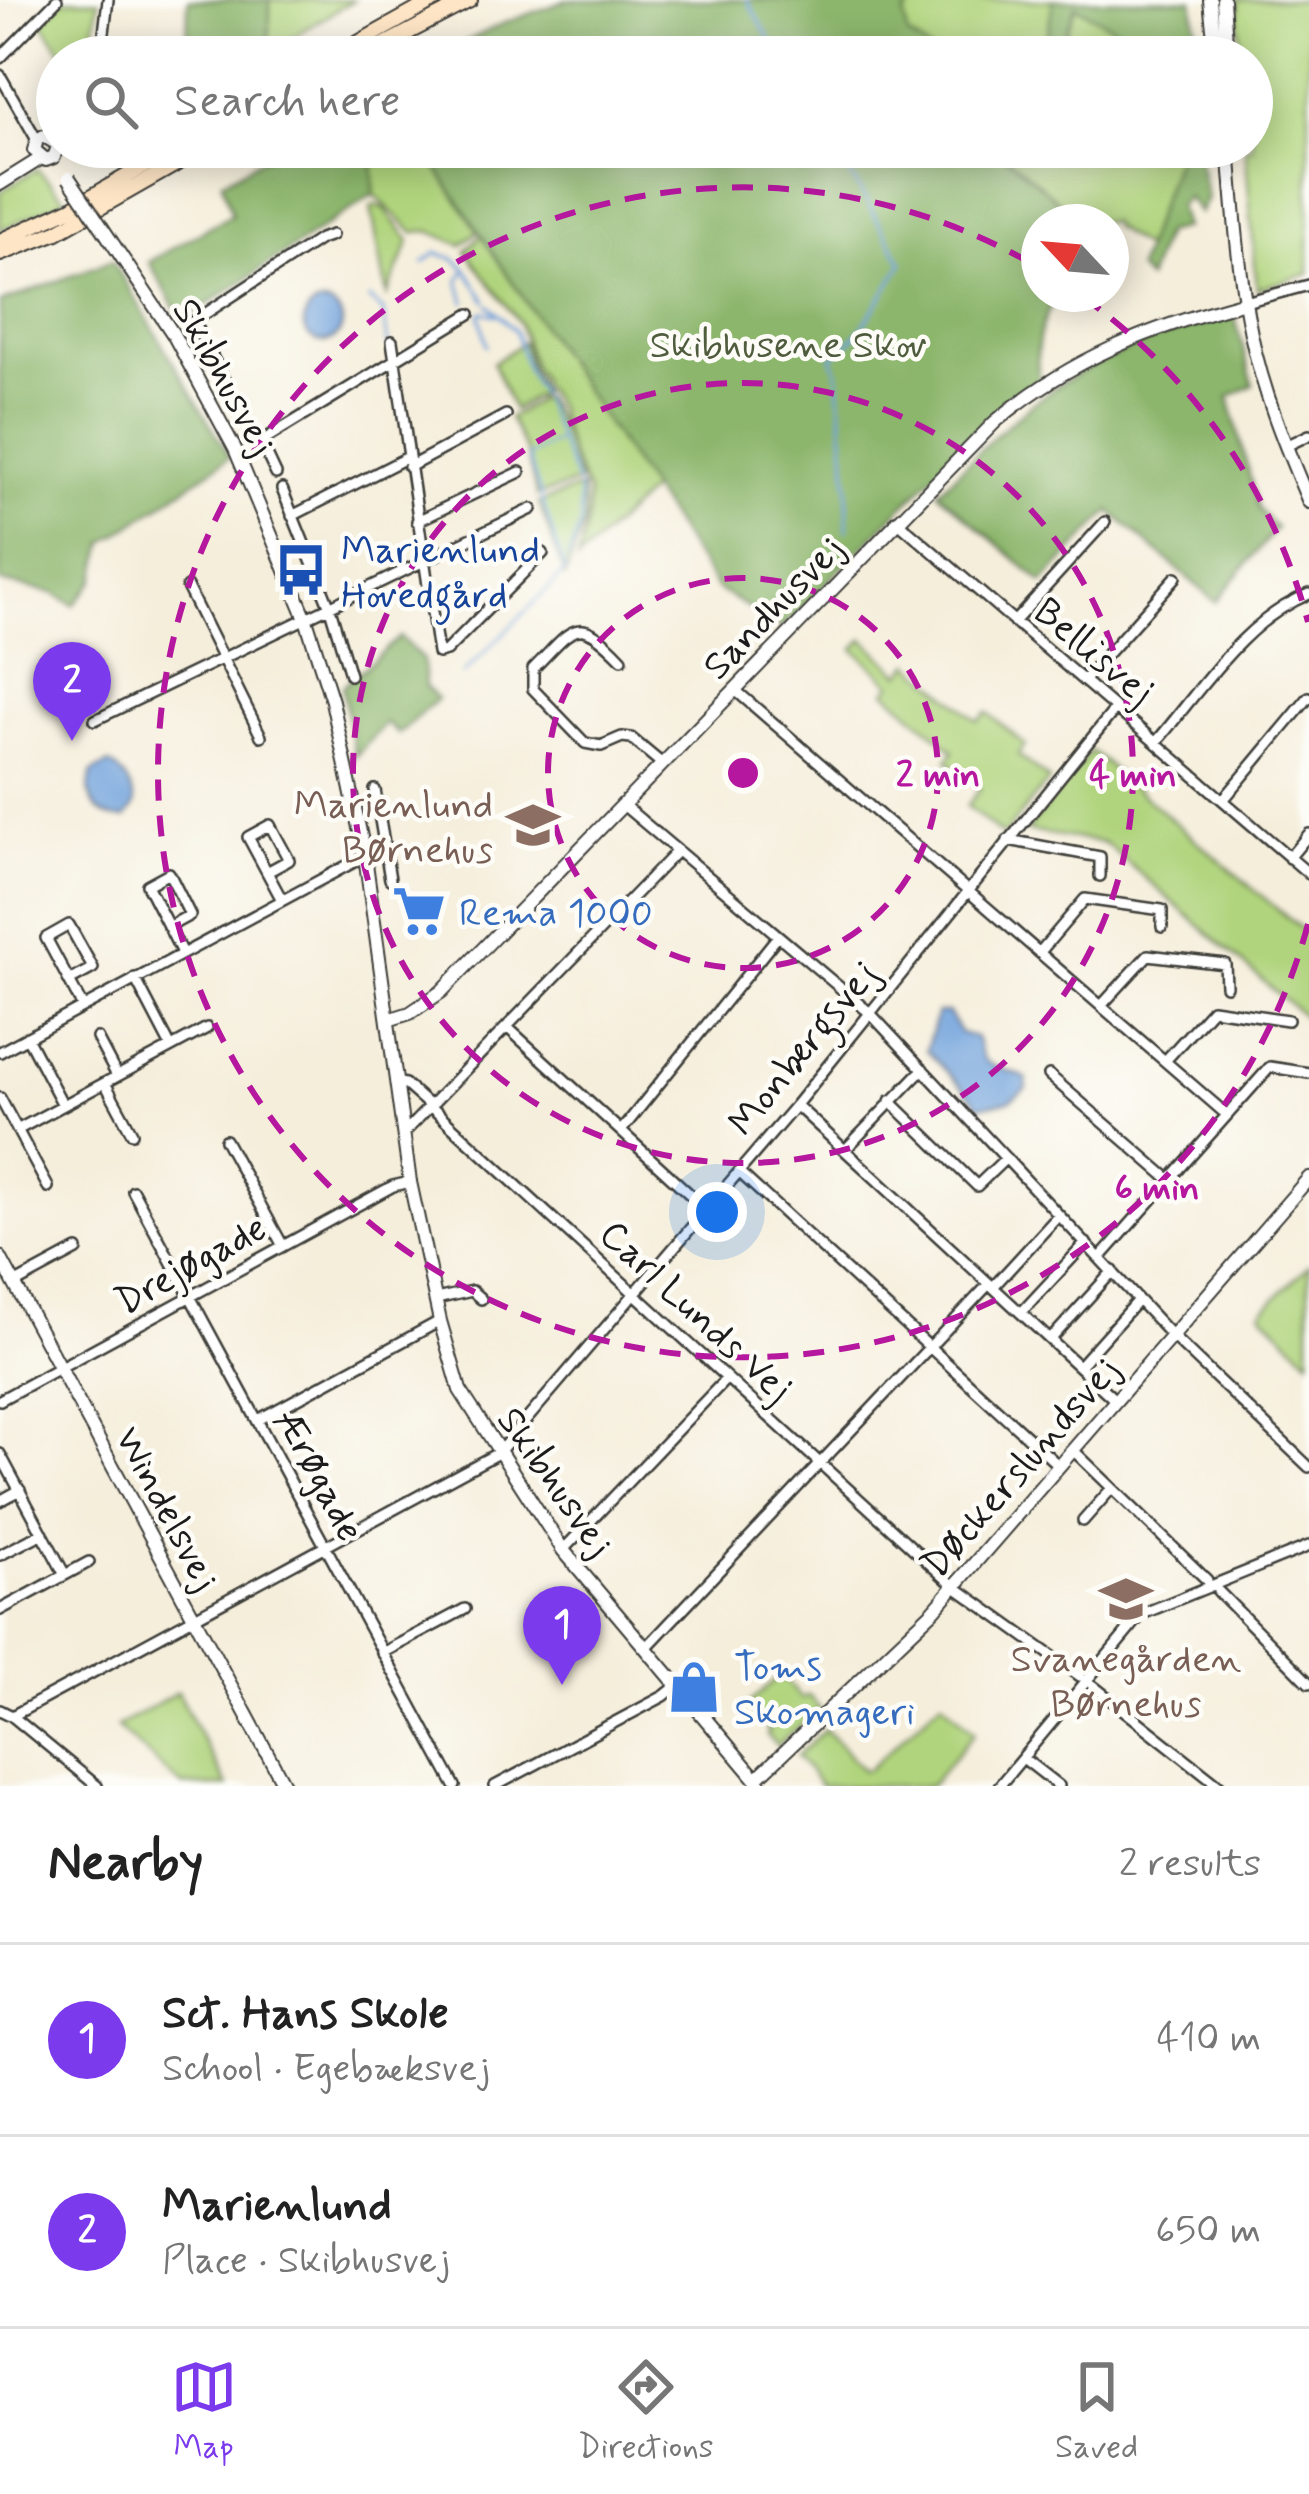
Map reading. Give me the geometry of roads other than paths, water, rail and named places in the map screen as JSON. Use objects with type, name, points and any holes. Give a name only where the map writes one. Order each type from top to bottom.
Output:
[{"type":"main road","points":[[371,36],[435,0]]},
{"type":"main road","points":[[401,36],[470,0]]},
{"type":"main road","points":[[0,241],[72,208],[142,168]]},
{"type":"main road","points":[[0,254],[57,232],[169,168]]},
{"type":"street","points":[[0,58],[57,0]]},
{"type":"street","points":[[104,36],[108,0]]},
{"type":"street","points":[[1210,0],[1214,36]]},
{"type":"street","points":[[1223,0],[1226,36]]},
{"type":"street","name":"Skibhusvej","points":[[0,75],[36,131]]},
{"type":"street","points":[[0,184],[36,157]]},
{"type":"street","name":"Skibhusvej","points":[[62,168],[173,334],[235,449],[305,616],[332,701],[355,806],[410,1182],[460,1390],[563,1550],[759,1782]]},
{"type":"street","points":[[1231,168],[1245,302],[1258,362],[1309,502]]},
{"type":"street","points":[[332,235],[194,321],[257,444],[470,314]]},
{"type":"street","points":[[1245,302],[1309,285]]},
{"type":"street","name":"Sandhusvej","points":[[388,1020],[441,992],[995,422],[1045,383],[1114,344],[1245,302]]},
{"type":"street","points":[[392,341],[438,653],[446,651],[542,554]]},
{"type":"street","points":[[292,516],[506,415]]},
{"type":"street","points":[[1286,446],[1309,435]]},
{"type":"street","points":[[261,442],[276,474]]},
{"type":"street","points":[[417,520],[520,472]]},
{"type":"street","points":[[281,489],[329,605],[350,675]]},
{"type":"street","points":[[95,720],[532,509]]},
{"type":"street","name":"Bellisvej","points":[[896,520],[1309,874]]},
{"type":"street","points":[[1014,622],[1105,522]]},
{"type":"street","points":[[1084,680],[1176,577]]},
{"type":"street","points":[[187,587],[261,736]]},
{"type":"street","points":[[1157,741],[1251,632],[1309,594]]},
{"type":"street","points":[[622,659],[598,634],[582,628],[572,631],[533,670],[533,689],[585,743],[601,746],[631,738],[662,763]]},
{"type":"street","points":[[734,689],[1226,1114]]},
{"type":"street","points":[[1224,799],[1309,697]]},
{"type":"street","name":"Monbergsvej","points":[[498,1453],[796,1105],[1116,708]]},
{"type":"street","points":[[355,806],[376,796],[390,879]]},
{"type":"street","points":[[622,804],[870,1013],[1172,1336],[1309,1467]]},
{"type":"street","points":[[267,872],[289,860],[270,825],[248,837],[267,872],[283,900]]},
{"type":"street","points":[[1289,858],[1309,834]]},
{"type":"street","points":[[1008,841],[1100,857],[1100,876]]},
{"type":"street","points":[[404,1132],[677,850]]},
{"type":"street","points":[[0,1052],[365,856]]},
{"type":"street","points":[[168,927],[190,915],[169,873],[146,885],[168,927],[182,953]]},
{"type":"street","points":[[1040,952],[1085,899],[1162,910],[1162,927]]},
{"type":"street","points":[[69,981],[92,968],[69,925],[46,938],[69,981],[83,1007]]},
{"type":"street","points":[[621,1131],[778,936]]},
{"type":"street","points":[[1101,1006],[1148,955],[1226,964],[1226,986]]},
{"type":"street","points":[[135,978],[171,1047]]},
{"type":"street","points":[[1165,1061],[1212,1009],[1288,1020]]},
{"type":"street","points":[[507,1027],[707,1210]]},
{"type":"street","points":[[17,1130],[207,1028]]},
{"type":"street","points":[[27,1037],[63,1105]]},
{"type":"street","points":[[98,1038],[117,1076]]},
{"type":"street","points":[[1100,1258],[1270,1067],[1309,1073]]},
{"type":"street","points":[[844,1150],[923,1069]]},
{"type":"street","points":[[1048,1075],[1168,1180]]},
{"type":"street","name":"Carl Lunds Vej","points":[[397,1082],[405,1084],[954,1586],[1086,1680],[1220,1786]]},
{"type":"street","points":[[105,1083],[133,1133]]},
{"type":"street","points":[[0,1098],[48,1187]]},
{"type":"street","points":[[890,1101],[977,1186],[1006,1158]]},
{"type":"street","points":[[796,1105],[1115,1401]]},
{"type":"street","points":[[225,1140],[283,1246]]},
{"type":"street","points":[[739,1172],[1059,1466]]},
{"type":"street","name":"Døckerslundsvej","points":[[759,1782],[954,1586],[1309,1178]]},
{"type":"street","name":"Drejøgade","points":[[0,1400],[394,1186],[410,1182]]},
{"type":"street","name":"Ærøgade","points":[[133,1191],[455,1786]]},
{"type":"street","points":[[646,1648],[1059,1215]]},
{"type":"street","points":[[1021,1313],[1086,1243]]},
{"type":"street","points":[[14,1284],[77,1250]]},
{"type":"street","name":"Windelsvej","points":[[0,1257],[285,1786]]},
{"type":"street","points":[[1050,1340],[1113,1270]]},
{"type":"street","points":[[436,1299],[472,1291],[481,1299]]},
{"type":"street","points":[[1078,1366],[1138,1300]]},
{"type":"street","points":[[258,1420],[440,1322]]},
{"type":"street","points":[[563,1550],[727,1378]]},
{"type":"street","points":[[1073,1450],[1207,1580]]},
{"type":"street","points":[[12,1716],[498,1453]]},
{"type":"street","points":[[0,1454],[65,1575]]},
{"type":"street","points":[[1083,1520],[1112,1488]]},
{"type":"street","points":[[0,1501],[20,1490]]},
{"type":"street","points":[[0,1556],[43,1533]]},
{"type":"street","points":[[999,1786],[1142,1614],[1309,1546]]},
{"type":"street","points":[[0,1610],[88,1562]]},
{"type":"street","points":[[1218,1591],[1309,1683]]},
{"type":"street","points":[[382,1653],[465,1609]]},
{"type":"street","points":[[495,1786],[677,1685]]},
{"type":"street","points":[[0,1710],[97,1786]]},
{"type":"street","points":[[1023,1757],[1059,1786]]},
{"type":"water","points":[[323,304],[336,310],[342,323],[336,336],[323,342],[310,336],[304,323],[310,310]]},
{"type":"water","points":[[110,764],[132,792],[135,805],[126,818],[107,815],[91,799],[92,772]]},
{"type":"water","points":[[937,1013],[948,1013],[961,1033],[976,1037],[990,1064],[1027,1079],[1026,1089],[1009,1101],[980,1106],[926,1050]]},
{"type":"waterway","points":[[747,0],[768,36]]},
{"type":"waterway","points":[[846,168],[903,263],[861,328],[832,357],[838,373],[848,486],[847,530]]},
{"type":"waterway","points":[[423,263],[436,253],[455,259],[486,301]]},
{"type":"waterway","points":[[465,270],[459,281],[465,302]]},
{"type":"waterway","points":[[369,299],[383,311],[388,344]]},
{"type":"waterway","points":[[489,305],[515,331],[540,394]]},
{"type":"waterway","points":[[487,346],[480,315],[496,315]]},
{"type":"waterway","points":[[542,398],[577,484]]},
{"type":"waterway","points":[[541,497],[528,456],[557,441]]},
{"type":"waterway","points":[[568,560],[581,522],[579,488]]},
{"type":"waterway","points":[[463,674],[565,572],[542,500]]},
{"type":"place","name":"Marienlund Hovedgård","points":[[301,570]]},
{"type":"place","name":"Marienlund","points":[[72,741]]},
{"type":"place","name":"Marienlund Børnehus","points":[[533,825]]},
{"type":"place","name":"Rema 1000","points":[[419,911]]},
{"type":"place","name":"Svanegården Børnehus","points":[[1126,1599]]},
{"type":"place","name":"Sct. Hans Skole","points":[[562,1685]]},
{"type":"place","name":"Toms Skomageri","points":[[694,1687]]},
{"type":"park label","name":"Skibhusene Skov","points":[[788,343]]}]
